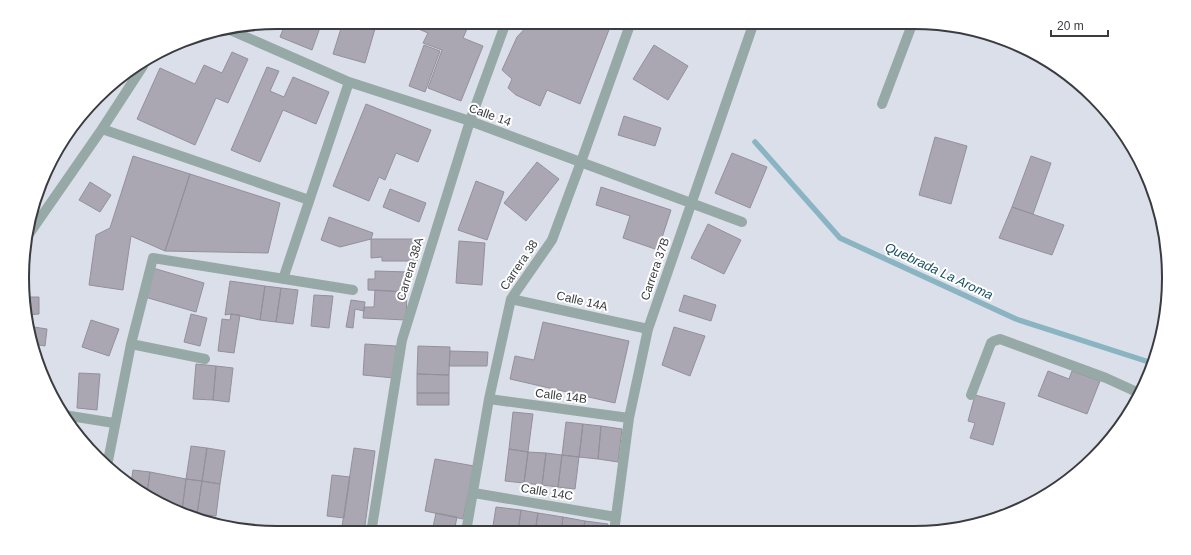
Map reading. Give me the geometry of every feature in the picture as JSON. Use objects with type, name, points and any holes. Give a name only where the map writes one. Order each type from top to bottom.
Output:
[{"type":"street","name":"Carrera 38A","points":[[372,526],[402,340],[470,121],[503,29]]},
{"type":"street","name":"Carrera 38","points":[[467,526],[474,494],[489,399],[512,299],[552,240],[628,29]]},
{"type":"street","name":"Carrera 37B","points":[[615,526],[629,418],[648,329],[752,29]]},
{"type":"street","points":[[882,104],[910,29]]},
{"type":"street","name":"Calle 14","points":[[236,33],[349,82],[470,121],[742,222]]},
{"type":"street","points":[[34,228],[102,130],[140,70]]},
{"type":"street","points":[[282,279],[349,82]]},
{"type":"street","points":[[102,130],[310,200]]},
{"type":"street","points":[[107,458],[131,344],[153,258],[353,290]]},
{"type":"street","name":"Calle 14A","points":[[512,299],[648,329]]},
{"type":"street","points":[[971,394],[991,343],[1000,339],[1106,378],[1134,391]]},
{"type":"street","points":[[131,344],[205,359]]},
{"type":"street","name":"Calle 14B","points":[[489,399],[629,418]]},
{"type":"street","points":[[71,416],[114,423]]},
{"type":"street","name":"Calle 14C","points":[[474,494],[616,517]]},
{"type":"building","points":[[283,29],[320,29],[312,50],[280,37]]},
{"type":"building","points":[[341,29],[375,29],[365,63],[333,54]]},
{"type":"building","points":[[419,29],[467,29],[463,38],[483,46],[461,101],[428,88],[442,50],[423,43],[428,33]]},
{"type":"building","points":[[524,29],[609,29],[580,104],[547,90],[540,106],[516,95],[508,88],[512,79],[502,70],[517,37]]},
{"type":"building","points":[[424,45],[440,51],[425,92],[409,86]]},
{"type":"building","points":[[654,45],[688,66],[668,100],[633,79]]},
{"type":"building","points":[[232,52],[248,59],[228,103],[216,98],[195,145],[137,119],[160,68],[195,84],[204,65],[222,73]]},
{"type":"building","points":[[267,67],[279,71],[270,91],[284,97],[293,77],[329,92],[316,124],[283,110],[260,162],[231,150]]},
{"type":"building","points":[[366,104],[431,130],[418,162],[396,153],[385,180],[379,177],[369,201],[333,186]]},
{"type":"building","points":[[624,116],[661,128],[655,146],[618,135]]},
{"type":"building","points":[[935,137],[967,146],[951,204],[919,195]]},
{"type":"building","points":[[732,153],[767,167],[750,208],[715,193]]},
{"type":"building","points":[[133,156],[190,174],[165,251],[131,236],[123,290],[89,285],[96,235],[110,228]]},
{"type":"building","points":[[1031,156],[1051,163],[1033,214],[1012,207]]},
{"type":"building","points":[[537,162],[559,179],[526,221],[504,203]]},
{"type":"building","points":[[190,174],[280,203],[268,253],[165,251]]},
{"type":"building","points":[[476,181],[504,192],[487,240],[458,230]]},
{"type":"building","points":[[90,182],[111,195],[100,212],[79,200]]},
{"type":"building","points":[[601,187],[671,210],[658,250],[623,238],[630,216],[596,205]]},
{"type":"building","points":[[390,189],[426,203],[419,222],[383,207]]},
{"type":"building","points":[[1012,207],[1064,225],[1052,255],[999,238]]},
{"type":"building","points":[[329,217],[373,233],[371,239],[340,247],[321,240]]},
{"type":"building","points":[[708,224],[741,240],[724,274],[691,258]]},
{"type":"building","points":[[371,239],[421,239],[417,261],[382,261],[382,257],[371,258]]},
{"type":"building","points":[[459,241],[485,243],[482,285],[456,283]]},
{"type":"building","points":[[153,268],[204,283],[196,312],[145,297]]},
{"type":"building","points":[[375,271],[409,272],[407,292],[368,290],[368,279],[375,279]]},
{"type":"building","points":[[230,281],[265,286],[260,320],[231,314],[225,315]]},
{"type":"building","points":[[265,286],[281,288],[276,322],[260,320]]},
{"type":"building","points":[[281,288],[298,290],[293,324],[276,322]]},
{"type":"building","points":[[375,290],[407,292],[406,320],[363,318],[364,307],[374,307]]},
{"type":"building","points":[[314,295],[333,296],[329,328],[311,326]]},
{"type":"building","points":[[684,295],[716,305],[711,321],[679,311]]},
{"type":"building","points":[[30,297],[39,297],[39,314],[32,315]]},
{"type":"building","points":[[351,300],[365,302],[364,311],[355,309],[353,328],[346,327]]},
{"type":"building","points":[[191,314],[207,318],[200,346],[184,342]]},
{"type":"building","points":[[231,314],[240,315],[234,353],[218,351],[222,319],[230,320]]},
{"type":"building","points":[[91,320],[119,329],[109,356],[82,347]]},
{"type":"building","points":[[543,322],[629,341],[615,403],[510,379],[515,356],[534,360]]},
{"type":"building","points":[[34,327],[47,329],[45,346],[38,345]]},
{"type":"building","points":[[674,327],[705,336],[690,376],[662,365]]},
{"type":"building","points":[[365,344],[396,346],[394,378],[363,375]]},
{"type":"building","points":[[418,346],[450,347],[449,375],[417,374]]},
{"type":"building","points":[[450,351],[488,352],[487,366],[449,366]]},
{"type":"building","points":[[196,364],[216,366],[213,400],[193,399]]},
{"type":"building","points":[[216,366],[233,368],[229,402],[213,400]]},
{"type":"building","points":[[1048,371],[1069,379],[1072,371],[1100,381],[1087,414],[1038,396]]},
{"type":"building","points":[[79,373],[100,374],[97,410],[77,408]]},
{"type":"building","points":[[417,374],[449,375],[449,393],[417,393]]},
{"type":"building","points":[[417,393],[449,393],[449,405],[417,405]]},
{"type":"building","points":[[975,395],[1005,403],[993,445],[970,438],[975,423],[968,421]]},
{"type":"building","points":[[513,412],[533,414],[528,452],[509,449]]},
{"type":"building","points":[[566,422],[583,424],[579,457],[562,455]]},
{"type":"building","points":[[583,424],[601,426],[598,459],[579,457]]},
{"type":"building","points":[[601,426],[622,429],[618,462],[598,459]]},
{"type":"building","points":[[191,446],[207,448],[202,481],[186,479]]},
{"type":"building","points":[[207,448],[225,451],[220,484],[202,481]]},
{"type":"building","points":[[354,448],[375,451],[365,526],[342,526]]},
{"type":"building","points":[[509,449],[528,452],[524,483],[505,481]]},
{"type":"building","points":[[528,452],[546,453],[542,485],[524,483]]},
{"type":"building","points":[[546,453],[562,455],[558,487],[542,485]]},
{"type":"building","points":[[562,455],[579,457],[575,489],[558,487]]},
{"type":"building","points":[[435,459],[474,466],[463,519],[425,511]]},
{"type":"building","points":[[133,470],[150,472],[148,489],[132,479]]},
{"type":"building","points":[[150,472],[186,479],[182,507],[148,489]]},
{"type":"building","points":[[332,475],[350,477],[344,518],[327,516]]},
{"type":"building","points":[[186,479],[202,481],[197,513],[182,507]]},
{"type":"building","points":[[202,481],[220,484],[216,516],[197,513]]},
{"type":"building","points":[[496,507],[521,510],[519,526],[493,526]]},
{"type":"building","points":[[521,510],[538,513],[536,526],[519,526]]},
{"type":"building","points":[[436,513],[457,517],[455,526],[433,526]]},
{"type":"building","points":[[538,513],[563,517],[562,526],[536,526]]},
{"type":"building","points":[[563,517],[585,521],[584,526],[562,526]]},
{"type":"building","points":[[585,521],[608,524],[608,526],[584,526]]},
{"type":"waterway","name":"Quebrada La Aroma","points":[[755,142],[840,238],[1016,319],[1147,361]]}]
